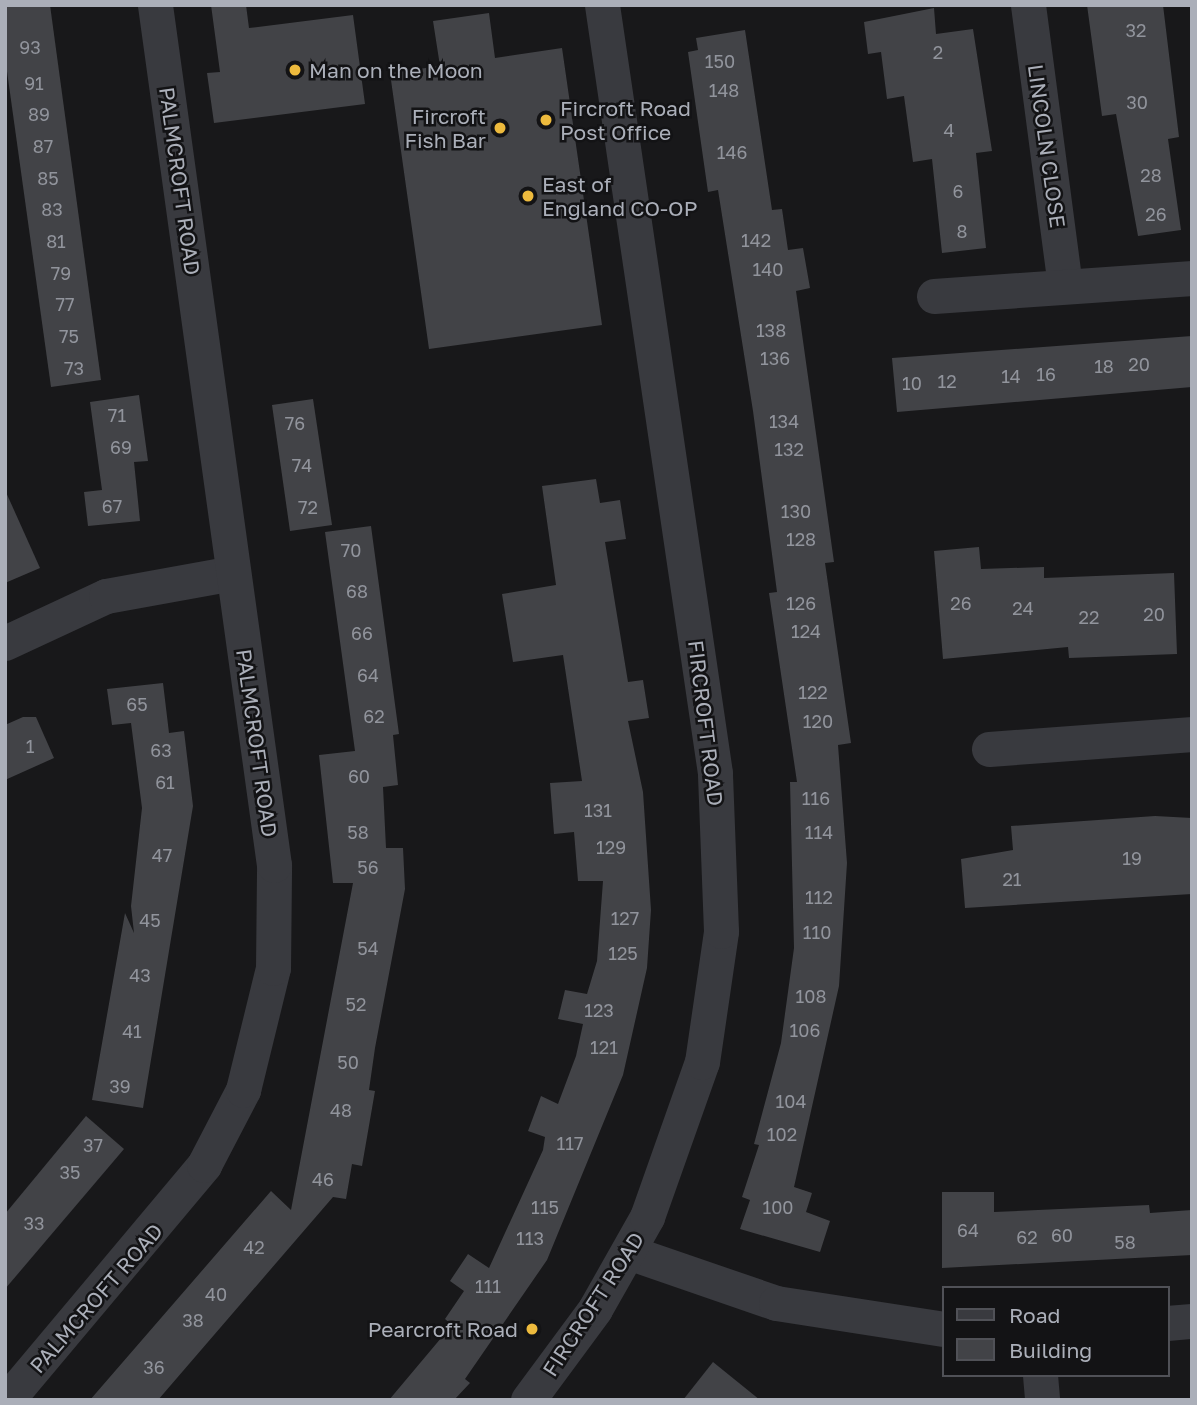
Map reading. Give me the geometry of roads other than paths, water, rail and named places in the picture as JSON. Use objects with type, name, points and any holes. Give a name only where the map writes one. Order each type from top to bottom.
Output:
[{"type":"street","name":"PALMCROFT ROAD","points":[[7,1400],[175,1205],[232,1118],[255,1054],[273,968],[276,896],[155,5]]},
{"type":"street","name":"FIRCROFT ROAD","points":[[528,1400],[631,1253],[702,1062],[721,931],[721,862],[715,773],[602,5]]},
{"type":"street","name":"LINCOLN CLOSE","points":[[1028,5],[1065,286]]},
{"type":"street","points":[[934,296],[1192,278]]},
{"type":"street","points":[[5,643],[106,596],[233,573]]},
{"type":"street","points":[[989,750],[1192,734]]},
{"type":"street","points":[[631,1253],[776,1303],[942,1329]]},
{"type":"street","points":[[1169,1323],[1192,1321]]},
{"type":"street","points":[[1040,1377],[1042,1400]]},
{"type":"place","name":"Man on the Moon","points":[[295,70]]},
{"type":"place","name":"Fircroft Road Post Office","points":[[546,120]]},
{"type":"place","name":"Fircroft Fish Bar","points":[[500,128]]},
{"type":"place","name":"East of England CO-OP","points":[[528,196]]},
{"type":"place","name":"Pearcroft Road","points":[[532,1329]]}]
